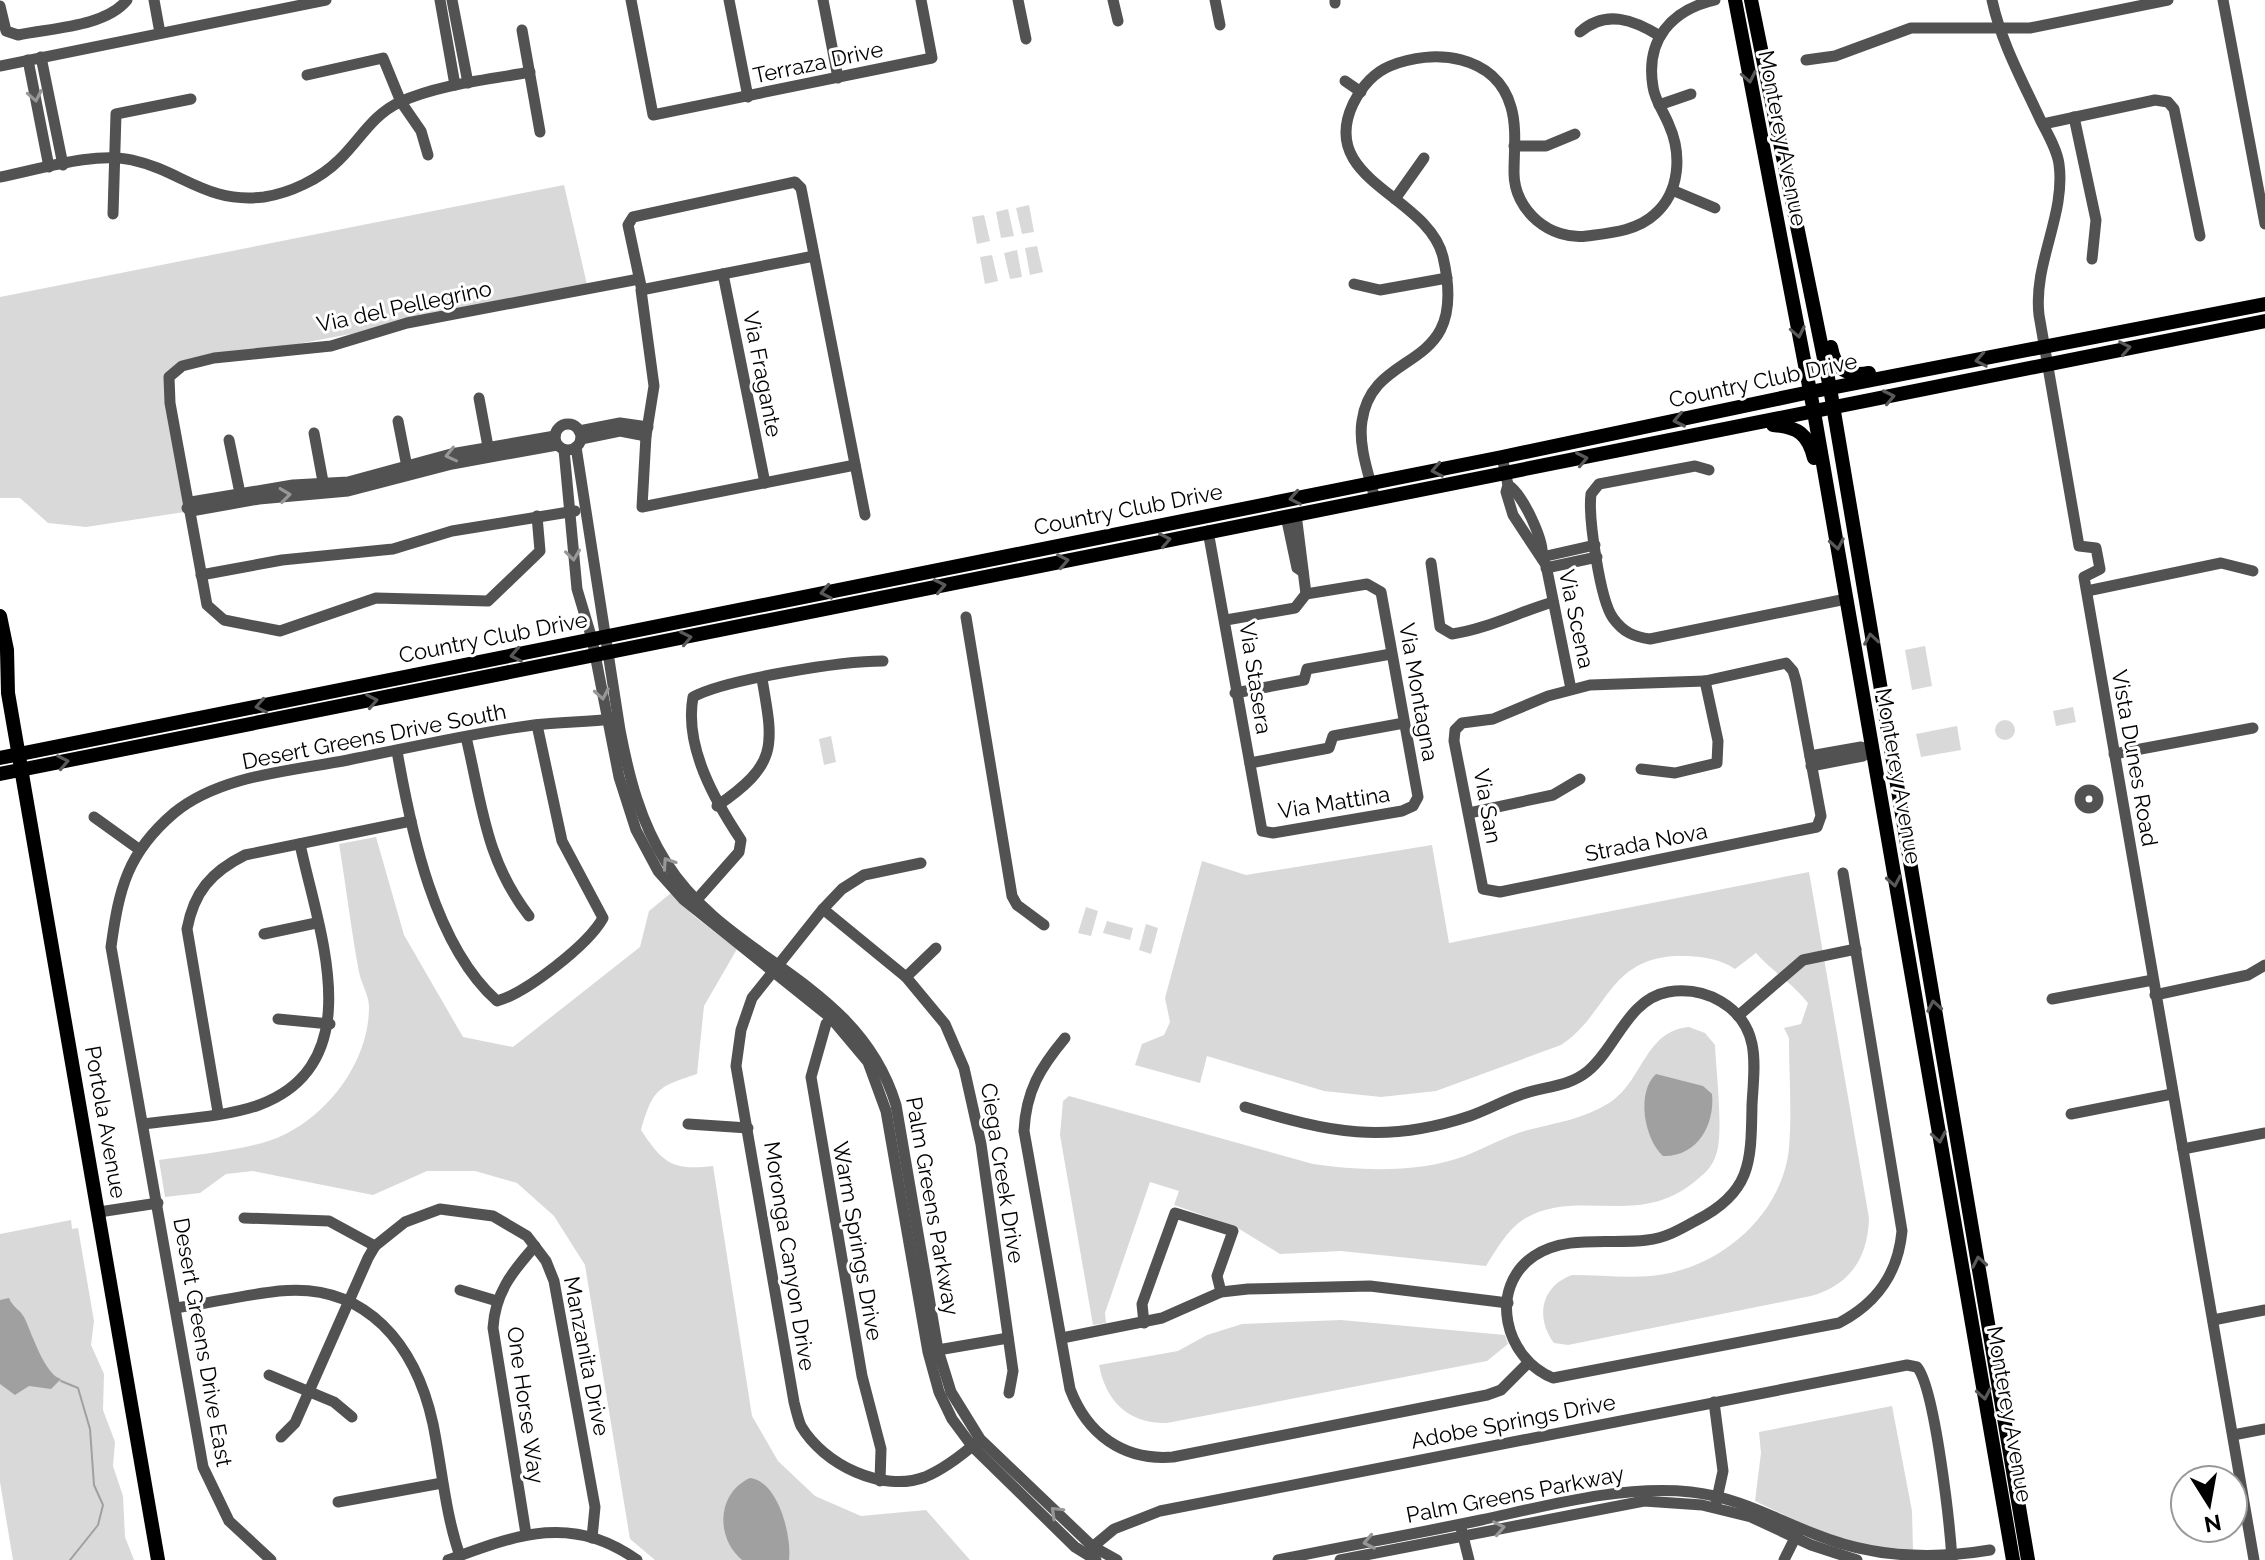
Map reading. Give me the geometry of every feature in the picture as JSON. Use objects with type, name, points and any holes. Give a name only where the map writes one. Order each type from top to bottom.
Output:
[{"type":"main road","name":"Monterey Avenue","points":[[1735,0],[1814,412],[2013,1560]]},
{"type":"main road","name":"Monterey Avenue","points":[[1751,0],[1834,408],[2028,1560]]},
{"type":"main road","name":"Country Club Drive","points":[[0,774],[1208,531],[1375,499],[1507,480],[1834,408],[2265,304]]},
{"type":"main road","points":[[1815,316],[1826,326],[1834,361],[1842,370],[1856,376],[1901,368],[1916,372]]},
{"type":"main road","name":"Country Club Drive","points":[[0,758],[1502,457],[1830,388],[1916,372],[2048,356],[2265,321]]},
{"type":"main road","points":[[1753,424],[1789,426],[1802,433],[1808,440],[1830,504]]},
{"type":"main road","name":"Portola Avenue","points":[[0,616],[7,650],[8,693]]},
{"type":"main road","name":"Portola Avenue","points":[[0,669],[8,693],[23,770],[158,1560]]},
{"type":"main road","points":[[103,754],[105,745],[140,730]]},
{"type":"main road","points":[[1872,750],[1883,759],[1889,793],[1900,813]]},
{"type":"main road","points":[[1960,1257],[1972,1303],[1989,1318]]},
{"type":"street","points":[[0,6],[6,31],[18,35],[95,19],[118,11],[127,0]]},
{"type":"street","points":[[154,0],[160,33]]},
{"type":"street","points":[[0,66],[326,0]]},
{"type":"street","points":[[440,0],[455,85]]},
{"type":"street","points":[[452,0],[468,83]]},
{"type":"street","name":"Terraza Drive","points":[[631,0],[653,115],[932,58],[921,0]]},
{"type":"street","points":[[729,0],[748,97]]},
{"type":"street","points":[[823,0],[838,78]]},
{"type":"street","points":[[1018,0],[1026,39]]},
{"type":"street","points":[[1113,0],[1118,21]]},
{"type":"street","points":[[1215,0],[1220,25]]},
{"type":"street","points":[[1375,499],[1361,422],[1367,402],[1391,373],[1429,347],[1444,329],[1449,305],[1447,278],[1435,235],[1426,222],[1362,172],[1347,138],[1347,119],[1361,92],[1375,73],[1410,60],[1446,56],[1466,60],[1493,77],[1504,90],[1512,108],[1513,175],[1533,219],[1560,234],[1578,237],[1636,227],[1655,215],[1672,190],[1678,154],[1659,105],[1652,68],[1660,36],[1680,12],[1715,0]]},
{"type":"street","points":[[1992,0],[2000,29],[2059,160],[2061,188],[2037,295],[2079,546],[2096,548],[2100,559],[2100,569],[2084,577],[2087,591],[2221,563],[2253,571]]},
{"type":"street","points":[[1806,60],[1835,56],[1911,28],[2030,28],[2168,0]]},
{"type":"street","points":[[2223,0],[2265,224]]},
{"type":"street","points":[[1580,32],[1591,23],[1623,18],[1660,36]]},
{"type":"street","points":[[522,30],[540,132]]},
{"type":"street","points":[[448,49],[461,46]]},
{"type":"street","points":[[307,75],[383,58],[401,102],[421,131],[428,155]]},
{"type":"street","points":[[34,59],[56,128],[63,165]]},
{"type":"street","points":[[34,59],[49,167]]},
{"type":"street","points":[[0,177],[113,157],[152,165],[204,192],[233,197],[263,197],[288,191],[314,179],[339,160],[378,116],[401,102],[455,85],[530,72]]},
{"type":"street","points":[[1345,81],[1361,92]]},
{"type":"street","points":[[1659,105],[1691,94]]},
{"type":"street","points":[[113,214],[116,114],[191,99]]},
{"type":"street","points":[[2043,124],[2155,100],[2168,102],[2174,109],[2200,236]]},
{"type":"street","points":[[2074,117],[2096,220],[2092,259]]},
{"type":"street","points":[[42,131],[56,128]]},
{"type":"street","points":[[1514,146],[1546,146],[1575,134]]},
{"type":"street","points":[[1395,199],[1424,158]]},
{"type":"street","points":[[855,465],[642,507],[647,431],[654,386],[640,284],[628,225],[633,217],[795,182],[801,188],[865,515]]},
{"type":"street","points":[[1672,190],[1715,208]]},
{"type":"street","points":[[640,284],[723,274],[814,256]]},
{"type":"street","name":"Via Fragante","points":[[723,274],[765,483]]},
{"type":"street","points":[[1354,284],[1380,290],[1447,278]]},
{"type":"street","name":"Via del Pellegrino","points":[[187,508],[170,403],[169,377],[182,366],[275,349],[331,346],[407,323],[640,284]]},
{"type":"street","points":[[479,398],[489,452]]},
{"type":"street","points":[[398,421],[408,472]]},
{"type":"street","points":[[537,516],[540,551],[488,601],[376,598],[274,631],[224,620],[211,612],[187,508],[191,502],[324,487],[408,472],[489,452],[620,431],[647,431]]},
{"type":"street","points":[[314,433],[324,487]]},
{"type":"street","points":[[229,440],[240,497]]},
{"type":"street","points":[[569,441],[569,511],[576,585],[599,638]]},
{"type":"street","points":[[569,441],[584,511],[599,638]]},
{"type":"street","name":"Via Scena","points":[[1502,457],[1506,492],[1513,515],[1544,562],[1571,689]]},
{"type":"street","points":[[1709,470],[1695,466],[1599,484],[1591,494],[1596,551],[1609,612],[1625,632],[1638,637],[1663,637],[1846,599]]},
{"type":"street","points":[[201,575],[282,560],[393,549],[452,531],[584,511]]},
{"type":"street","points":[[1226,620],[1295,608],[1306,594],[1303,572],[1297,568],[1291,515]]},
{"type":"street","name":"Via Stasera","points":[[1208,531],[1262,831]]},
{"type":"street","points":[[1544,562],[1596,551]]},
{"type":"street","points":[[1431,563],[1440,627],[1452,634],[1493,624],[1514,613],[1553,602]]},
{"type":"street","name":"Via Montagna","points":[[1306,594],[1367,584],[1381,592],[1418,797],[1413,806]]},
{"type":"street","name":"Vista Dunes Road","points":[[2087,591],[2254,1560]]},
{"type":"street","points":[[966,617],[1012,896],[1017,905],[1044,925]]},
{"type":"street","name":"Palm Greens Parkway","points":[[599,638],[612,719],[643,819],[667,864],[695,903],[834,1015],[874,1051],[886,1073],[896,1105],[939,1392],[976,1443],[1089,1555],[1117,1560]]},
{"type":"street","points":[[1235,693],[1304,680],[1307,669],[1391,654]]},
{"type":"street","points":[[695,903],[739,852],[741,840],[717,806],[704,777],[691,710],[693,697],[705,690],[855,661],[883,661]]},
{"type":"street","points":[[1571,689],[1609,682],[1705,681],[1786,663],[1793,671],[1811,761],[1863,756],[1872,750]]},
{"type":"street","points":[[717,806],[753,777],[766,759],[772,735],[762,679]]},
{"type":"street","points":[[1641,769],[1675,773],[1717,763],[1718,741],[1705,681]]},
{"type":"street","name":"Via San","points":[[1483,889],[1455,730],[1462,723],[1493,719],[1571,689]]},
{"type":"street","name":"Desert Greens Drive South","points":[[158,1203],[111,947],[119,889],[140,850],[177,811],[204,794],[253,778],[537,725],[612,719]]},
{"type":"street","points":[[1250,763],[1329,748],[1333,736],[1404,723]]},
{"type":"street","points":[[397,751],[411,821],[431,892],[478,984],[497,1001],[512,997],[553,965],[596,931],[603,918],[562,841],[537,725]]},
{"type":"street","points":[[2114,754],[2253,728]]},
{"type":"street","points":[[466,737],[494,856],[502,878],[529,916]]},
{"type":"street","name":"Strada Nova","points":[[1483,889],[1500,892],[1819,821],[1811,761]]},
{"type":"street","points":[[1469,813],[1553,795],[1580,779]]},
{"type":"street","points":[[2099,798],[2121,794]]},
{"type":"street","name":"Via Mattina","points":[[1262,831],[1300,829],[1402,811],[1413,806]]},
{"type":"street","points":[[94,817],[140,850]]},
{"type":"street","points":[[218,1112],[187,929],[192,905],[205,883],[222,867],[245,855],[411,821]]},
{"type":"street","points":[[144,1124],[253,1107],[290,1089],[320,1053],[330,1024],[330,992],[300,844]]},
{"type":"street","name":"Moronga Canyon Drive","points":[[880,1481],[823,1451],[801,1426],[794,1402],[736,1066],[741,1030],[752,998],[823,909],[842,889],[864,875],[921,863]]},
{"type":"street","points":[[1245,1107],[1346,1133],[1415,1131],[1468,1116],[1522,1094],[1573,1081],[1602,1056],[1637,1009],[1667,992],[1713,996],[1738,1016],[1752,1043],[1748,1169],[1736,1192],[1720,1208],[1666,1237],[1570,1243],[1534,1256],[1516,1276],[1508,1303],[1513,1344],[1528,1363],[1553,1378],[1578,1376],[1839,1323],[1863,1309],[1890,1278],[1900,1249],[1901,1212],[1843,873]]},
{"type":"street","name":"Ciega Creek Drive","points":[[823,909],[906,977],[945,1024],[973,1099],[1013,1371],[1009,1393]]},
{"type":"street","points":[[264,934],[316,923]]},
{"type":"street","points":[[906,977],[936,948]]},
{"type":"street","points":[[1738,1016],[1803,960],[1856,949]]},
{"type":"street","points":[[2155,995],[2248,975],[2265,965]]},
{"type":"street","points":[[2052,999],[2153,980]]},
{"type":"street","name":"Warm Springs Drive","points":[[834,1015],[814,1058],[811,1077],[862,1376],[881,1449],[880,1481]]},
{"type":"street","points":[[278,1019],[330,1024]]},
{"type":"street","points":[[1065,1038],[1038,1070],[1029,1090],[1024,1131],[1070,1389],[1078,1411],[1092,1430],[1116,1447],[1158,1458],[1487,1395],[1501,1390],[1528,1363]]},
{"type":"street","points":[[2071,1114],[2172,1094]]},
{"type":"street","points":[[688,1124],[748,1128]]},
{"type":"street","points":[[2183,1149],[2265,1133]]},
{"type":"street","points":[[99,1212],[158,1203]]},
{"type":"street","name":"Desert Greens Drive East","points":[[158,1203],[203,1467],[229,1521],[266,1559]]},
{"type":"street","name":"Manzanita Drive","points":[[281,1437],[295,1423],[375,1246],[405,1222],[440,1209],[493,1216],[517,1229],[535,1246],[550,1269],[559,1297],[595,1507],[592,1538]]},
{"type":"street","points":[[1144,1323],[1142,1304],[1175,1213],[1233,1231],[1217,1276],[1221,1292]]},
{"type":"street","points":[[244,1218],[329,1221],[375,1246]]},
{"type":"street","name":"One Horse Way","points":[[526,1534],[494,1352],[497,1301],[512,1271],[535,1246]]},
{"type":"street","points":[[1062,1338],[1144,1323],[1221,1292],[1370,1286],[1508,1303]]},
{"type":"street","points":[[460,1290],[497,1301]]},
{"type":"street","points":[[176,1308],[280,1291],[325,1294],[348,1303],[378,1320],[409,1355],[425,1392],[454,1558],[526,1534],[556,1531],[592,1538],[637,1560]]},
{"type":"street","points":[[2213,1320],[2265,1310]]},
{"type":"street","points":[[933,1351],[1008,1338]]},
{"type":"street","name":"Adobe Springs Drive","points":[[1089,1555],[1114,1529],[1160,1511],[1907,1365],[1917,1367],[1923,1374],[1949,1511],[1952,1558]]},
{"type":"street","points":[[269,1375],[334,1402],[352,1417]]},
{"type":"street","points":[[1714,1402],[1723,1471],[1716,1502]]},
{"type":"street","points":[[2233,1435],[2265,1429]]},
{"type":"street","points":[[880,1481],[925,1477],[976,1443]]},
{"type":"street","points":[[338,1502],[442,1483]]},
{"type":"street","name":"Palm Greens Parkway","points":[[1278,1560],[1644,1501],[1716,1502],[1798,1532],[1891,1556],[1952,1558],[1990,1550]]},
{"type":"street","points":[[1462,1529],[1469,1560]]},
{"type":"street","name":"Palm Greens Parkway","points":[[1340,1560],[1462,1529]]},
{"type":"street","points":[[1784,1560],[1798,1532]]},
{"type":"street","name":"Palm Greens Parkway","points":[[1798,1532],[1857,1560]]},
{"type":"shaded area","points":[[564,185],[588,289],[181,366],[169,378],[191,511],[86,527],[48,523],[20,498],[0,498],[0,297]]},
{"type":"shaded area","points":[[1029,205],[1034,232],[1022,234],[1016,208]]},
{"type":"shaded area","points":[[1008,209],[1014,236],[1001,238],[996,212]]},
{"type":"shaded area","points":[[984,215],[990,241],[977,244],[972,217]]},
{"type":"shaded area","points":[[1037,246],[1043,272],[1030,275],[1025,248]]},
{"type":"shaded area","points":[[1017,250],[1022,277],[1010,279],[1004,253]]},
{"type":"shaded area","points":[[992,255],[998,281],[985,284],[980,257]]},
{"type":"shaded area","points":[[1925,646],[1932,686],[1912,690],[1905,650]]},
{"type":"shaded area","points":[[2073,707],[2076,722],[2056,726],[2053,711]]},
{"type":"shaded area","points":[[2005,720],[2012,723],[2015,730],[2012,737],[2005,740],[1998,737],[1995,730],[1998,723]]},
{"type":"shaded area","points":[[1957,726],[1961,750],[1921,757],[1916,734]]},
{"type":"shaded area","points":[[831,736],[836,762],[824,765],[819,739]]},
{"type":"shaded area","points":[[376,837],[404,935],[463,1037],[513,1047],[640,947],[649,911],[671,893],[694,916],[737,949],[704,1006],[697,1074],[673,1082],[658,1092],[649,1106],[641,1130],[663,1157],[678,1166],[713,1166],[752,1416],[778,1461],[815,1496],[861,1516],[926,1510],[970,1560],[655,1560],[630,1539],[585,1265],[554,1216],[517,1183],[475,1171],[427,1171],[373,1195],[253,1171],[226,1174],[200,1193],[165,1197],[159,1160],[237,1149],[283,1135],[321,1109],[350,1072],[367,1029],[369,1007],[359,972],[339,844]]},
{"type":"shaded area","points":[[1432,845],[1449,943],[1809,872],[1869,1218],[1865,1246],[1846,1277],[1811,1296],[1568,1345],[1554,1343],[1544,1323],[1544,1304],[1553,1287],[1562,1280],[1572,1275],[1658,1275],[1692,1266],[1732,1244],[1749,1229],[1776,1192],[1785,1171],[1790,1134],[1789,1038],[1784,1028],[1801,1024],[1808,1003],[1756,953],[1735,969],[1712,959],[1687,956],[1661,958],[1641,964],[1625,974],[1577,1032],[1561,1045],[1436,1091],[1381,1097],[1324,1091],[1207,1056],[1200,1083],[1135,1065],[1142,1044],[1164,1035],[1170,1022],[1165,998],[1202,861],[1246,875]]},
{"type":"shaded area","points":[[1086,907],[1098,911],[1091,936],[1078,933]]},
{"type":"shaded area","points":[[1107,921],[1133,928],[1130,940],[1103,933]]},
{"type":"shaded area","points":[[1146,924],[1158,928],[1151,954],[1139,950]]},
{"type":"shaded area","points":[[1689,1027],[1705,1033],[1715,1045],[1718,1145],[1707,1171],[1672,1196],[1628,1206],[1565,1206],[1544,1210],[1524,1219],[1512,1229],[1486,1266],[1341,1251],[1280,1254],[1236,1227],[1174,1205],[1179,1191],[1150,1182],[1105,1313],[1106,1323],[1093,1325],[1060,1135],[1063,1101],[1069,1096],[1313,1164],[1370,1169],[1409,1168],[1447,1162],[1520,1133],[1589,1113],[1609,1103],[1630,1083],[1662,1038]]},
{"type":"shaded area","points":[[1656,1074],[1703,1086],[1712,1094],[1707,1128],[1694,1145],[1675,1155],[1663,1156],[1647,1127],[1644,1103],[1650,1082]]},
{"type":"shaded area","points":[[71,1220],[72,1229],[78,1228],[94,1321],[91,1345],[104,1374],[103,1410],[115,1442],[113,1466],[123,1496],[125,1537],[134,1560],[13,1560],[0,1482],[0,1234]]},
{"type":"shaded area","points":[[9,1298],[23,1316],[44,1362],[61,1379],[51,1389],[29,1386],[15,1395],[0,1384],[0,1300]]},
{"type":"shaded area","points":[[1341,1320],[1505,1335],[1508,1344],[1487,1361],[1167,1423],[1141,1420],[1121,1408],[1107,1390],[1099,1365],[1178,1351],[1207,1335],[1242,1324]]},
{"type":"shaded area","points":[[1892,1406],[1912,1511],[1913,1551],[1851,1542],[1755,1501],[1761,1453],[1759,1432]]},
{"type":"shaded area","points":[[750,1478],[760,1481],[768,1489],[781,1511],[788,1537],[789,1560],[742,1560],[727,1540],[724,1528],[726,1504],[739,1485]]},
{"type":"waterway","points":[[61,1381],[78,1388],[90,1429],[94,1485],[103,1505],[98,1525],[70,1560]]}]
